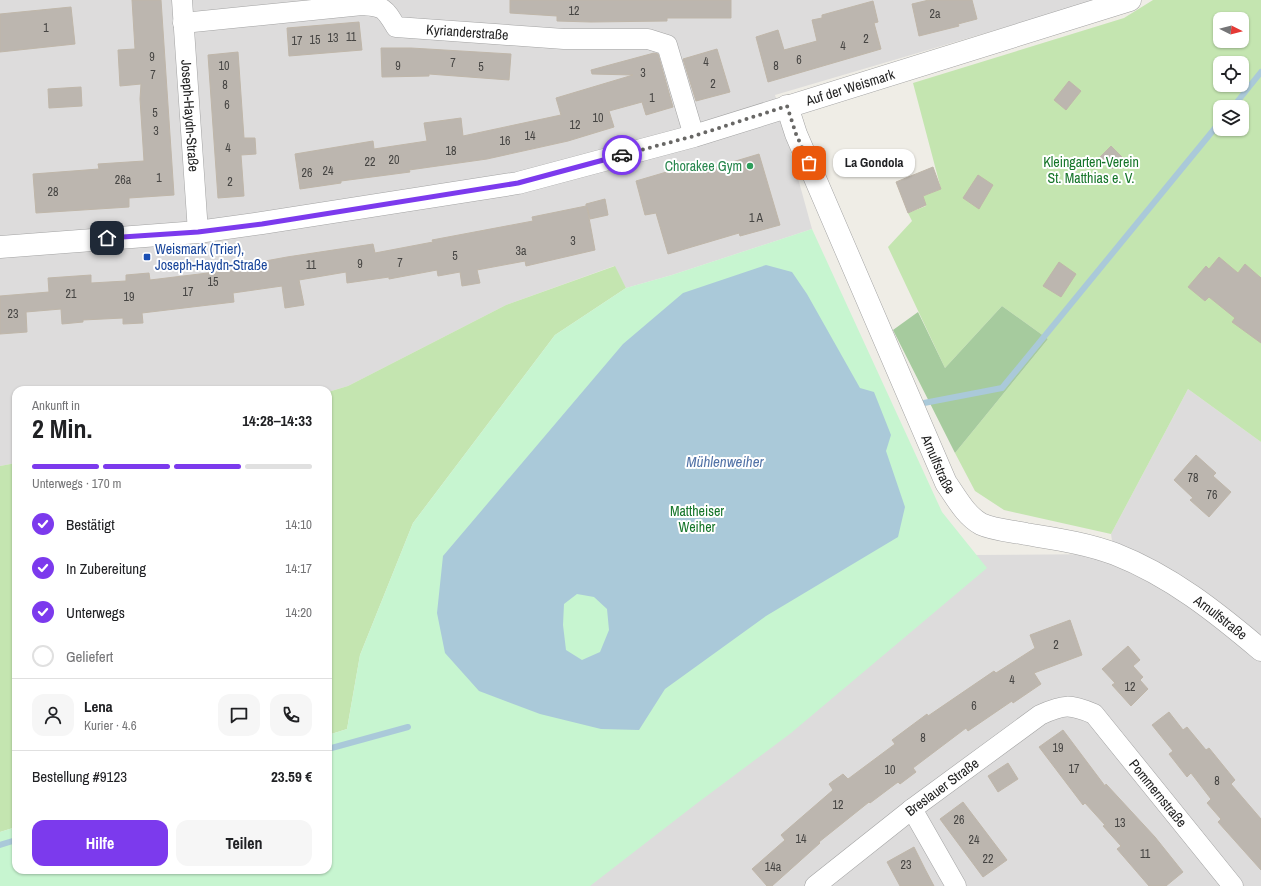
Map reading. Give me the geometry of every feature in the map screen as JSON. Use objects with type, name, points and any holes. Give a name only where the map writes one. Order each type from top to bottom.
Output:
[{"type":"street","name":"Joseph-Haydn-Straße","points":[[182,0],[198,232]]},
{"type":"street","name":"Auf der Weismark","points":[[0,247],[198,232],[262,224],[518,183],[694,136],[1130,0]]},
{"type":"street","name":"Kyrianderstraße","points":[[183,23],[362,5],[379,6],[387,13],[396,27],[564,39],[648,39],[667,45],[694,136]]},
{"type":"street","name":"Arnulfstraße","points":[[787,106],[796,134],[946,483],[967,512],[982,524],[998,529],[1081,543],[1115,554],[1152,571],[1174,582],[1210,607],[1261,650]]},
{"type":"street","name":"Breslauer Straße","points":[[815,886],[912,810],[1040,715],[1060,706],[1078,707]]},
{"type":"street","name":"Pommernstraße","points":[[1078,707],[1094,714],[1233,886]]},
{"type":"street","points":[[912,810],[956,886]]},
{"type":"shaded area","points":[[0,0],[1098,0],[775,95],[812,229],[672,275],[626,288],[614,266],[506,305],[348,386],[332,391],[332,386],[12,386],[12,464],[0,466]]},
{"type":"shaded area","points":[[1188,389],[1261,442],[1261,886],[526,886],[971,555],[1114,554],[1111,534]]},
{"type":"green space","name":"Kleingarten-Verein St. Matthias e. V.","points":[[1153,0],[1261,0],[1261,442],[1188,389],[1111,534],[1004,510],[975,491],[955,453],[1048,339],[1002,306],[945,368],[888,247],[912,221],[908,213],[926,206],[923,196],[941,189],[913,83],[1124,18]]},
{"type":"green space","name":"Mattheiser Weiher","points":[[812,229],[942,512],[987,568],[791,733],[590,886],[0,886],[0,832],[12,828],[12,874],[332,874],[332,734],[347,729],[360,655],[413,523],[555,335],[626,288],[672,275]]},
{"type":"green space","points":[[615,266],[626,288],[555,335],[413,523],[360,655],[347,729],[332,734],[332,391],[348,386],[506,305]]},
{"type":"green space","points":[[1002,306],[1048,339],[955,453],[893,330],[918,312],[945,368]]},
{"type":"green space","points":[[12,464],[12,828],[0,832],[0,466]]},
{"type":"water","name":"Mühlenweiher","points":[[766,265],[792,272],[807,294],[860,388],[874,392],[891,435],[886,451],[905,507],[898,537],[766,616],[665,689],[639,730],[601,729],[540,714],[479,691],[445,653],[437,613],[443,556],[623,344],[683,293]],"holes":[[[577,594],[594,597],[607,609],[609,630],[600,652],[582,660],[566,650],[563,625],[564,604]]]},
{"type":"building","points":[[132,0],[161,0],[174,195],[129,198],[129,207],[36,213],[33,174],[99,169],[98,164],[144,161],[140,99],[141,84],[120,86],[118,50],[135,49]]},
{"type":"building","points":[[510,0],[731,0],[731,18],[667,18],[667,21],[557,21],[557,16],[510,13]]},
{"type":"building","points":[[929,0],[972,0],[977,19],[958,24],[959,26],[919,36],[912,4]]},
{"type":"building","points":[[873,1],[878,22],[874,23],[881,49],[768,82],[756,37],[778,30],[784,50],[817,41],[812,20],[822,18],[822,15]]},
{"type":"building","points":[[71,7],[75,44],[0,52],[0,14]]},
{"type":"building","points":[[359,22],[362,50],[289,56],[287,28]]},
{"type":"building","points":[[381,48],[411,48],[511,54],[509,80],[429,74],[429,76],[382,77]]},
{"type":"building","points":[[717,49],[730,92],[696,101],[683,59]]},
{"type":"building","points":[[238,52],[244,138],[255,138],[256,154],[241,155],[244,196],[218,198],[208,55]]},
{"type":"building","points":[[654,53],[658,54],[673,107],[646,115],[642,102],[609,111],[614,127],[568,141],[487,159],[409,170],[410,172],[341,181],[341,183],[300,189],[295,154],[373,141],[374,149],[427,141],[424,123],[461,118],[463,136],[561,115],[556,98],[633,75],[592,74],[591,70]]},
{"type":"building","points":[[1069,81],[1081,91],[1066,110],[1054,100]]},
{"type":"building","points":[[81,87],[82,106],[49,108],[48,89]]},
{"type":"building","points":[[1111,146],[1123,158],[1112,169],[1100,157]]},
{"type":"building","points":[[759,154],[780,225],[740,236],[739,233],[668,254],[656,213],[645,215],[636,181],[697,163],[699,172]]},
{"type":"building","points":[[933,167],[941,189],[923,196],[926,205],[908,213],[896,182]]},
{"type":"building","points":[[978,175],[993,185],[979,209],[963,198]]},
{"type":"building","points":[[605,199],[608,215],[590,219],[587,207],[595,250],[526,266],[525,261],[477,270],[480,283],[462,286],[460,272],[438,276],[437,270],[389,279],[389,277],[347,283],[346,272],[299,280],[304,305],[285,308],[282,286],[233,293],[234,302],[142,313],[143,323],[123,324],[123,318],[83,320],[83,322],[62,324],[61,309],[26,312],[27,332],[0,334],[0,296],[49,292],[48,278],[91,275],[91,283],[126,281],[126,275],[149,273],[150,280],[249,268],[249,264],[373,244],[375,253],[433,242],[432,240],[533,221],[532,217],[586,206],[586,204]]},
{"type":"building","points":[[1219,257],[1238,273],[1245,264],[1261,278],[1261,343],[1232,322],[1235,318],[1209,297],[1205,301],[1188,287],[1206,266],[1209,269]]},
{"type":"building","points":[[1059,262],[1076,274],[1061,297],[1043,286]]},
{"type":"building","points":[[1196,455],[1216,473],[1213,476],[1231,492],[1209,517],[1190,500],[1193,498],[1174,480]]},
{"type":"building","points":[[1070,620],[1082,655],[1034,673],[1041,684],[1013,703],[1012,701],[968,731],[966,728],[913,768],[916,772],[900,784],[898,782],[870,803],[869,802],[819,842],[820,843],[772,886],[767,886],[752,869],[785,840],[781,835],[833,790],[829,784],[843,774],[848,779],[895,744],[892,740],[927,714],[928,716],[994,671],[996,673],[1035,648],[1030,635]]},
{"type":"building","points":[[1128,646],[1140,660],[1133,666],[1143,677],[1140,680],[1148,689],[1131,706],[1112,685],[1115,683],[1102,669]]},
{"type":"building","points":[[1169,712],[1183,730],[1187,727],[1206,750],[1209,748],[1235,780],[1231,784],[1261,819],[1261,870],[1218,822],[1221,819],[1207,803],[1211,799],[1191,773],[1187,777],[1169,754],[1173,751],[1152,725]]},
{"type":"building","points":[[1063,730],[1105,786],[1106,784],[1155,837],[1183,872],[1166,886],[1149,886],[1117,849],[1121,846],[1103,826],[1105,825],[1085,803],[1083,805],[1039,747]]},
{"type":"building","points":[[1008,763],[1018,779],[998,792],[988,776]]},
{"type":"building","points":[[963,802],[1007,860],[983,877],[940,819]]},
{"type":"building","points":[[914,847],[934,886],[900,886],[887,862]]},
{"type":"waterway","points":[[1239,100],[1261,72]]},
{"type":"waterway","points":[[924,403],[1002,388],[1213,131]]},
{"type":"waterway","points":[[332,748],[408,727]]},
{"type":"waterway","points":[[0,845],[12,841]]},
{"type":"way so far","points":[[622,155],[694,136],[787,106],[796,134],[809,163]]},
{"type":"place","name":"La Gondola","points":[[809,163]]},
{"type":"place","name":"Chorakee Gym","points":[[750,166]]},
{"type":"place","name":"Weismark (Trier), Joseph-Haydn-Straße","points":[[147,257]]},
{"type":"route","points":[[107,238],[198,232],[262,224],[518,183],[622,155]]}]
